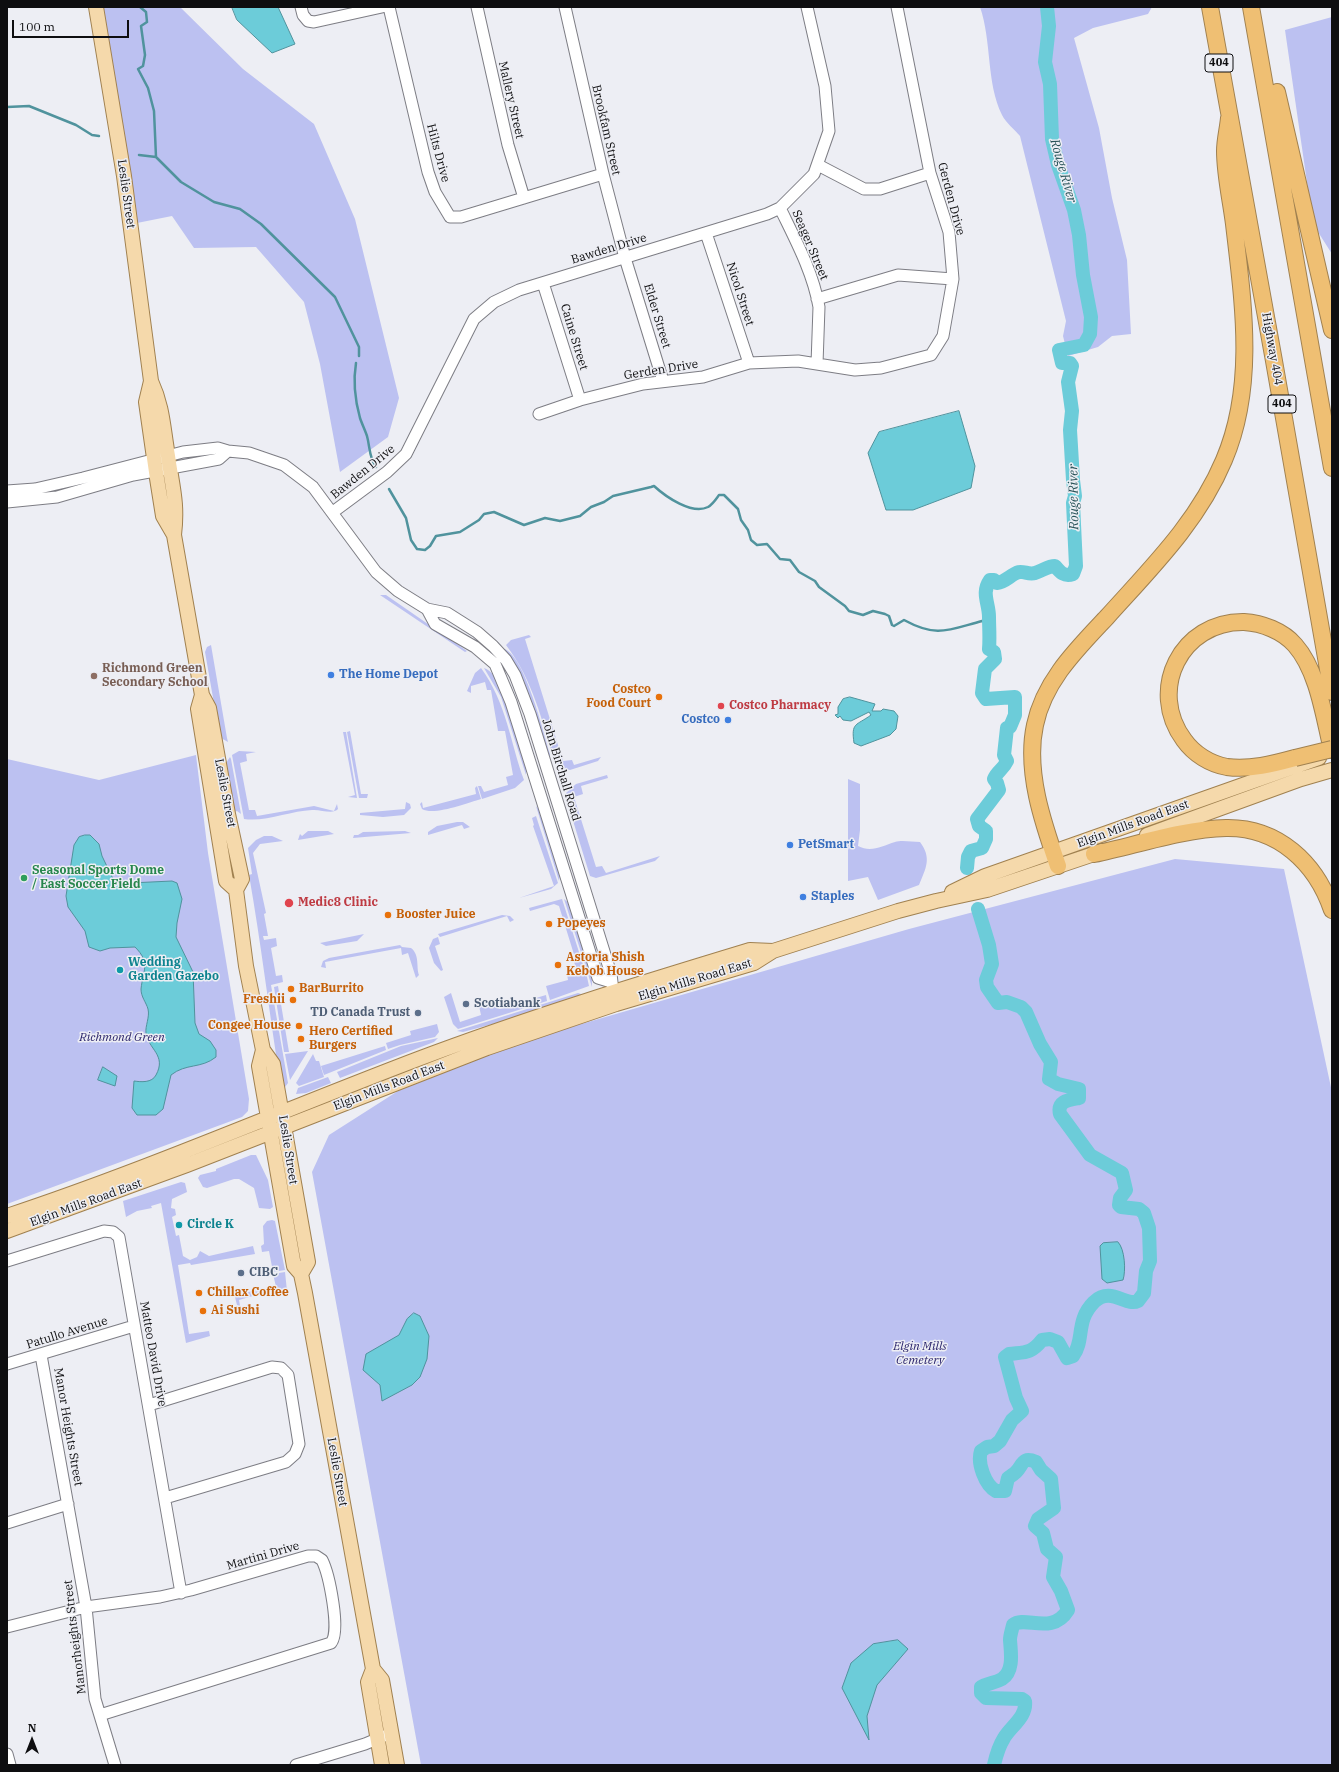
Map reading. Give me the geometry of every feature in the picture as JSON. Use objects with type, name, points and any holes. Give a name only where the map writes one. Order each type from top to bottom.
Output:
[{"type":"highway","name":"Highway 404","points":[[1210,7],[1229,118],[1276,368],[1332,692]]},
{"type":"highway","points":[[1251,7],[1332,468]]},
{"type":"highway","points":[[1257,38],[1264,46],[1270,61],[1332,330]]},
{"type":"highway","points":[[1055,859],[1038,799],[1033,769],[1034,726],[1041,704],[1051,684],[1068,661],[1177,538],[1196,513],[1212,488],[1225,458],[1240,409],[1244,360],[1244,314],[1225,150],[1229,118]]},
{"type":"highway","points":[[1233,622],[1256,623],[1287,637],[1296,645],[1307,664],[1318,694],[1332,749],[1298,768],[1247,769],[1226,767],[1201,756],[1190,747],[1174,725],[1170,711],[1168,696],[1169,682],[1178,658],[1193,641],[1214,627],[1233,622]]},
{"type":"highway","points":[[1094,854],[1196,831],[1228,828],[1249,831],[1270,837],[1291,849],[1304,860],[1317,876],[1332,910]]},
{"type":"main road","name":"Leslie Street","points":[[96,7],[124,176],[151,381],[159,400],[162,464],[177,513],[174,535],[202,695],[198,709],[219,839],[226,881],[236,890],[246,966],[263,1050],[273,1064],[308,1262],[301,1274]]},
{"type":"main road","name":"Elgin Mills Road East","points":[[7,1216],[101,1183],[419,1059],[552,1011],[613,993],[754,963],[773,951],[936,900],[985,876],[1055,859],[1094,854],[1332,754]]},
{"type":"main road","name":"Elgin Mills Road East","points":[[1055,859],[1298,768],[1332,770]]},
{"type":"main road","name":"Elgin Mills Road East","points":[[7,1231],[108,1195],[487,1048],[613,993]]},
{"type":"main road","name":"Leslie Street","points":[[263,1050],[259,1066],[294,1266],[301,1274],[373,1669],[382,1680],[397,1765]]},
{"type":"main road","name":"Leslie Street","points":[[373,1669],[368,1682],[382,1765]]},
{"type":"street","points":[[301,7],[303,15],[308,21],[314,22],[382,7]]},
{"type":"street","name":"Hilts Drive","points":[[389,7],[428,172],[435,192],[448,214],[458,218],[603,174]]},
{"type":"street","name":"Mallery Street","points":[[476,7],[508,145],[524,198]]},
{"type":"street","name":"Brookfam Street","points":[[565,7],[603,174],[625,258]]},
{"type":"street","name":"Bawden Drive","points":[[333,512],[387,472],[406,454],[474,319],[494,302],[519,290],[767,214],[780,208],[814,174],[829,131],[825,86],[807,7]]},
{"type":"street","name":"Gerden Drive","points":[[539,414],[580,400],[643,384],[703,377],[749,362],[798,361],[855,370],[881,368],[931,355],[942,336],[953,279],[949,232],[930,173],[897,7]]},
{"type":"street","points":[[818,165],[864,189],[880,189],[930,173]]},
{"type":"street","name":"Seager Street","points":[[780,208],[806,262],[817,299],[817,364]]},
{"type":"street","name":"Nicol Street","points":[[706,233],[749,362]]},
{"type":"street","name":"Elder Street","points":[[625,258],[663,381]]},
{"type":"street","points":[[817,299],[898,275],[953,279]]},
{"type":"street","name":"Caine Street","points":[[543,283],[580,400]]},
{"type":"street","points":[[7,490],[42,487],[162,464],[219,459],[228,451],[249,453],[284,466],[313,487],[376,572],[398,591],[427,609],[435,624],[475,647],[496,664],[511,702],[598,978],[613,993]]},
{"type":"street","points":[[7,502],[57,496],[133,476],[162,464]]},
{"type":"street","name":"Matteo David Drive","points":[[7,1261],[104,1232],[114,1232],[117,1234],[149,1405],[181,1593]]},
{"type":"street","name":"Patullo Avenue","points":[[7,1364],[134,1326]]},
{"type":"street","name":"Manor Heights Street","points":[[41,1355],[68,1504]]},
{"type":"street","points":[[149,1405],[272,1367],[281,1368],[288,1375],[299,1444],[295,1454],[286,1462],[165,1498]]},
{"type":"street","points":[[7,1522],[68,1504]]},
{"type":"street","name":"Manorheights Street","points":[[68,1504],[86,1607],[95,1699],[115,1765]]},
{"type":"street","name":"Martini Drive","points":[[7,1627],[86,1607],[181,1593],[308,1556],[318,1556],[322,1560],[334,1611],[334,1638],[331,1643],[321,1648],[100,1715]]},
{"type":"street","points":[[296,1765],[377,1739],[391,1733]]},
{"type":"street","points":[[7,1754],[10,1765]]},
{"type":"green space","points":[[97,7],[180,7],[243,69],[314,124],[355,219],[399,398],[388,437],[340,472],[320,364],[304,302],[256,247],[194,248],[172,216],[137,223]]},
{"type":"green space","points":[[980,7],[1152,7],[1148,14],[1093,28],[1074,38],[1099,128],[1112,198],[1127,260],[1131,334],[1112,336],[1098,347],[1068,356],[1063,336],[1066,321],[1020,136],[1008,124],[1002,115],[997,102],[991,76],[984,20]]},
{"type":"green space","points":[[1332,17],[1332,254],[1313,224],[1285,30]]},
{"type":"green space","points":[[380,595],[386,595],[467,651],[465,652]]},
{"type":"green space","points":[[529,635],[531,637],[525,639],[563,761],[572,760],[574,765],[601,757],[598,761],[570,770],[558,767],[557,762],[555,763],[536,701],[523,672],[506,645],[511,640]]},
{"type":"green space","points":[[211,645],[228,742],[221,738],[219,732],[205,652],[207,647]]},
{"type":"green space","points":[[505,649],[513,656],[527,681],[543,729],[550,754],[550,761],[505,653]]},
{"type":"green space","points":[[481,668],[497,695],[524,780],[515,788],[482,799],[478,786],[481,786],[484,792],[508,785],[506,777],[513,775],[505,731],[498,731],[491,690],[487,690],[485,682],[471,686],[471,693],[467,691],[475,673]]},
{"type":"green space","points":[[484,668],[494,676],[499,683],[512,717],[524,757],[526,775],[501,697]]},
{"type":"green space","points":[[350,731],[361,794],[368,794],[367,798],[359,798],[347,732]]},
{"type":"green space","points":[[343,732],[346,732],[357,798],[348,797],[355,795]]},
{"type":"green space","points":[[239,751],[256,752],[246,754],[247,761],[240,763],[249,810],[255,810],[257,816],[314,806],[334,811],[337,804],[338,809],[333,812],[312,810],[269,818],[252,820],[244,819],[232,755]]},
{"type":"green space","name":"Richmond Green","points":[[196,755],[208,853],[249,1099],[248,1111],[242,1117],[7,1204],[7,759],[99,780]]},
{"type":"green space","points":[[230,757],[241,814],[237,811],[234,812],[226,763]]},
{"type":"green space","points":[[607,775],[608,778],[581,786],[583,794],[574,797],[596,867],[602,866],[606,873],[660,856],[655,861],[596,878],[590,876],[566,798],[566,793],[576,784]]},
{"type":"green space","points":[[848,779],[860,784],[860,830],[858,846],[872,849],[898,841],[920,842],[926,853],[927,863],[919,885],[878,900],[868,877],[848,881]]},
{"type":"green space","points":[[477,786],[481,799],[451,808],[434,811],[422,809],[420,804],[422,802],[423,808],[476,794],[475,788]]},
{"type":"green space","points":[[406,802],[410,804],[411,808],[404,815],[383,817],[360,815],[360,813],[405,809]]},
{"type":"green space","points":[[536,806],[540,811],[560,873],[559,881]]},
{"type":"green space","points":[[536,816],[558,883],[551,889],[519,898],[554,886],[533,826],[532,818]]},
{"type":"green space","points":[[463,822],[470,827],[464,829],[462,825],[428,835],[428,832],[437,826]]},
{"type":"green space","points":[[308,831],[328,831],[334,834],[298,840],[300,834],[302,836]]},
{"type":"green space","points":[[405,831],[411,833],[353,838],[354,835],[358,835],[363,832]]},
{"type":"green space","points":[[264,836],[272,836],[283,841],[260,844],[253,853],[266,913],[264,914],[268,936],[263,936],[264,940],[276,938],[277,946],[271,948],[276,976],[282,975],[283,982],[271,985],[288,1083],[285,1087],[280,1080],[249,875],[252,874],[248,848],[256,840]]},
{"type":"green space","name":"Elgin Mills Cemetery","points":[[1175,859],[1284,869],[1332,1092],[1332,1765],[421,1765],[312,1172],[329,1135],[398,1091],[502,1047],[909,929]]},
{"type":"green space","points":[[562,899],[589,986],[550,1000],[546,986],[568,980],[567,974],[577,971],[574,962],[576,961],[559,906],[554,904],[530,911],[529,908]]},
{"type":"green space","points":[[564,899],[570,904],[592,975],[592,987]]},
{"type":"green space","points":[[502,915],[510,916],[514,920],[510,922],[507,916],[440,937],[438,934]]},
{"type":"green space","points":[[364,934],[357,941],[326,946],[320,943]]},
{"type":"green space","points":[[438,937],[440,944],[435,946],[443,970],[441,971],[434,963],[429,948],[433,939]]},
{"type":"green space","points":[[400,945],[402,947],[411,948],[416,954],[419,975],[416,978],[408,953],[402,955],[401,948],[325,962],[326,968],[321,967],[323,961],[329,958]]},
{"type":"green space","points":[[278,986],[289,1052],[284,1052],[274,987]]},
{"type":"green space","points":[[451,993],[460,1022],[481,1015],[479,1006],[496,1003],[499,1009],[546,995],[547,1001],[458,1029],[453,1024],[444,997]]},
{"type":"green space","points":[[578,993],[587,996],[556,1007],[463,1032],[457,1031]]},
{"type":"green space","points":[[437,1024],[439,1032],[435,1037],[388,1049],[386,1043],[411,1035],[410,1031]]},
{"type":"green space","points":[[438,1038],[434,1042],[340,1078],[337,1072],[401,1046]]},
{"type":"green space","points":[[385,1046],[386,1050],[324,1075],[321,1066]]},
{"type":"green space","points":[[308,1051],[290,1080],[285,1054]]},
{"type":"green space","points":[[313,1054],[316,1061],[319,1061],[324,1077],[299,1086],[296,1083]]},
{"type":"green space","points":[[328,1077],[331,1083],[306,1093],[296,1094],[298,1088]]},
{"type":"green space","points":[[251,1155],[256,1155],[268,1180],[273,1207],[270,1209],[259,1208],[254,1188],[239,1179],[234,1179],[207,1188],[203,1187],[198,1178],[200,1175],[216,1171],[216,1169]]},
{"type":"green space","points":[[181,1182],[185,1183],[187,1192],[172,1199],[171,1208],[175,1209],[176,1215],[172,1217],[176,1236],[179,1235],[183,1256],[190,1260],[197,1257],[200,1251],[209,1256],[253,1246],[255,1254],[191,1265],[190,1263],[178,1265],[189,1334],[209,1331],[210,1336],[186,1343],[161,1203],[151,1206],[152,1208],[137,1211],[126,1217],[123,1201]]},
{"type":"green space","points":[[267,1221],[275,1221],[285,1270],[273,1272],[269,1251],[262,1252],[261,1246],[264,1244],[263,1226]]},
{"type":"green space","points":[[285,1272],[287,1291],[273,1295],[271,1293],[277,1291],[273,1274]]},
{"type":"green space","points":[[258,1290],[263,1293],[239,1300],[240,1306],[237,1305],[235,1297],[237,1294]]},
{"type":"shaded area","points":[[232,7],[278,7],[295,44],[272,53],[237,20]]},
{"type":"shaded area","points":[[959,411],[975,466],[971,488],[913,510],[886,510],[868,453],[879,432]]},
{"type":"shaded area","points":[[850,697],[875,704],[872,711],[881,711],[883,709],[894,711],[898,716],[896,729],[890,735],[861,746],[854,743],[854,728],[858,723],[871,715],[869,712],[851,721],[843,720],[840,716],[838,718],[835,715],[838,714],[838,707],[843,699]]},
{"type":"shaded area","points":[[90,835],[99,844],[102,856],[114,881],[130,883],[172,881],[177,883],[182,899],[176,937],[193,972],[195,1023],[199,1034],[210,1041],[216,1050],[216,1057],[205,1063],[177,1071],[171,1075],[163,1109],[156,1115],[137,1115],[132,1108],[134,1081],[149,1081],[154,1078],[159,1068],[158,1057],[147,1039],[146,1033],[148,1012],[141,992],[145,967],[143,958],[135,947],[110,948],[100,951],[89,947],[85,931],[68,907],[66,896],[74,845],[79,837]]},
{"type":"shaded area","points":[[981,909],[984,912],[989,945],[977,916],[978,910]]},
{"type":"shaded area","points":[[103,1067],[117,1076],[115,1086],[98,1080]]},
{"type":"shaded area","points":[[1118,1242],[1122,1250],[1124,1260],[1123,1280],[1107,1283],[1102,1279],[1100,1246],[1103,1243]]},
{"type":"shaded area","points":[[414,1313],[420,1316],[429,1336],[427,1359],[420,1377],[412,1385],[382,1401],[380,1385],[363,1370],[366,1354],[399,1335],[407,1319]]},
{"type":"shaded area","points":[[898,1640],[908,1649],[877,1685],[867,1716],[869,1740],[842,1688],[851,1663],[873,1644]]},
{"type":"waterway","points":[[140,7],[146,12],[147,22],[141,26],[145,55],[143,66],[138,69],[148,88],[154,111],[156,157]]},
{"type":"waterway","name":"Rouge River","points":[[967,868],[968,857],[971,851],[982,848],[986,839],[986,831],[979,826],[977,819],[999,790],[994,779],[1007,761],[1004,755],[1007,728],[1010,727],[1015,715],[1015,697],[986,699],[982,693],[985,669],[995,659],[994,652],[989,649],[989,612],[986,598],[987,585],[990,580],[994,580],[997,583],[1006,580],[1013,574],[1019,572],[1033,573],[1052,566],[1055,566],[1062,573],[1070,575],[1073,574],[1076,566],[1073,503],[1075,496],[1070,430],[1072,411],[1068,382],[1072,366],[1070,363],[1062,363],[1059,350],[1084,345],[1090,334],[1091,317],[1083,275],[1079,235],[1074,210],[1058,165],[1052,139],[1050,84],[1045,62],[1049,26],[1047,7]]},
{"type":"waterway","points":[[7,107],[29,106],[76,125],[92,135],[99,136]]},
{"type":"waterway","points":[[139,155],[156,157],[181,182],[214,202],[240,209],[261,224],[335,297],[359,347],[359,356]]},
{"type":"waterway","points":[[356,363],[355,390],[357,404],[360,418],[367,436],[371,456],[376,467]]},
{"type":"waterway","points":[[389,489],[406,518],[411,540],[417,549],[425,550],[430,546],[436,536],[460,532],[479,520],[484,514],[494,512],[524,525],[545,518],[560,521],[580,516],[591,507],[604,502],[613,496],[654,486],[672,500],[694,509],[708,507],[719,495],[724,495],[738,509],[741,520],[748,530],[751,540],[757,545],[767,544],[780,559],[790,560],[799,572],[815,581],[819,587],[845,606],[849,611],[863,615],[873,611],[889,616],[892,625],[894,626],[904,620],[915,626],[934,631],[943,631],[982,621],[988,622]]},
{"type":"waterway","name":"Rouge River","points":[[978,909],[989,945],[992,964],[986,980],[987,987],[998,1003],[1007,1002],[1021,1007],[1026,1012],[1040,1044],[1051,1062],[1049,1079],[1058,1084],[1079,1089],[1079,1098],[1064,1102],[1060,1106],[1060,1114],[1090,1155],[1122,1173],[1126,1190],[1120,1198],[1119,1205],[1121,1207],[1139,1209],[1144,1213],[1149,1228],[1150,1261],[1146,1271],[1144,1293],[1138,1301],[1133,1302],[1112,1296],[1106,1296],[1094,1302],[1088,1309],[1082,1323],[1077,1350],[1073,1356],[1067,1358],[1058,1342],[1050,1339],[1042,1340],[1038,1345],[1027,1352],[1009,1354],[1005,1357],[1016,1398],[1022,1411],[1012,1420],[1000,1441],[994,1446],[987,1447],[981,1451],[981,1467],[988,1484],[996,1491],[1005,1491],[1008,1478],[1016,1472],[1023,1462],[1028,1460],[1036,1462],[1041,1470],[1051,1479],[1054,1508],[1038,1519],[1035,1526],[1043,1533],[1047,1549],[1056,1557],[1053,1577],[1061,1591],[1068,1610],[1062,1618],[1047,1624],[1024,1622],[1013,1625],[1010,1638],[1011,1661],[1006,1676],[981,1687],[981,1693],[986,1698],[1022,1699],[1025,1701],[1024,1712],[1002,1741],[994,1765]]},
{"type":"place","name":"The Home Depot","points":[[331,675]]},
{"type":"place","name":"Richmond Green Secondary School","points":[[94,676]]},
{"type":"place","name":"Costco Food Court","points":[[659,697]]},
{"type":"place","name":"Costco Pharmacy","points":[[721,706]]},
{"type":"place","name":"Costco","points":[[728,720]]},
{"type":"place","name":"PetSmart","points":[[790,845]]},
{"type":"place","name":"Seasonal Sports Dome / East Soccer Field","points":[[24,878]]},
{"type":"place","name":"Staples","points":[[803,897]]},
{"type":"place","name":"Medic8 Clinic","points":[[289,903]]},
{"type":"place","name":"Booster Juice","points":[[388,915]]},
{"type":"place","name":"Popeyes","points":[[549,924]]},
{"type":"place","name":"Astoria Shish Kebob House","points":[[558,965]]},
{"type":"place","name":"Wedding Garden Gazebo","points":[[120,970]]},
{"type":"place","name":"BarBurrito","points":[[291,989]]},
{"type":"place","name":"Freshii","points":[[293,1000]]},
{"type":"place","name":"Scotiabank","points":[[466,1004]]},
{"type":"place","name":"TD Canada Trust","points":[[418,1013]]},
{"type":"place","name":"Congee House","points":[[299,1026]]},
{"type":"place","name":"Hero Certified Burgers","points":[[301,1039]]},
{"type":"place","name":"Circle K","points":[[179,1225]]},
{"type":"place","name":"CIBC","points":[[241,1273]]},
{"type":"place","name":"Chillax Coffee","points":[[199,1293]]},
{"type":"place","name":"Ai Sushi","points":[[203,1311]]}]
